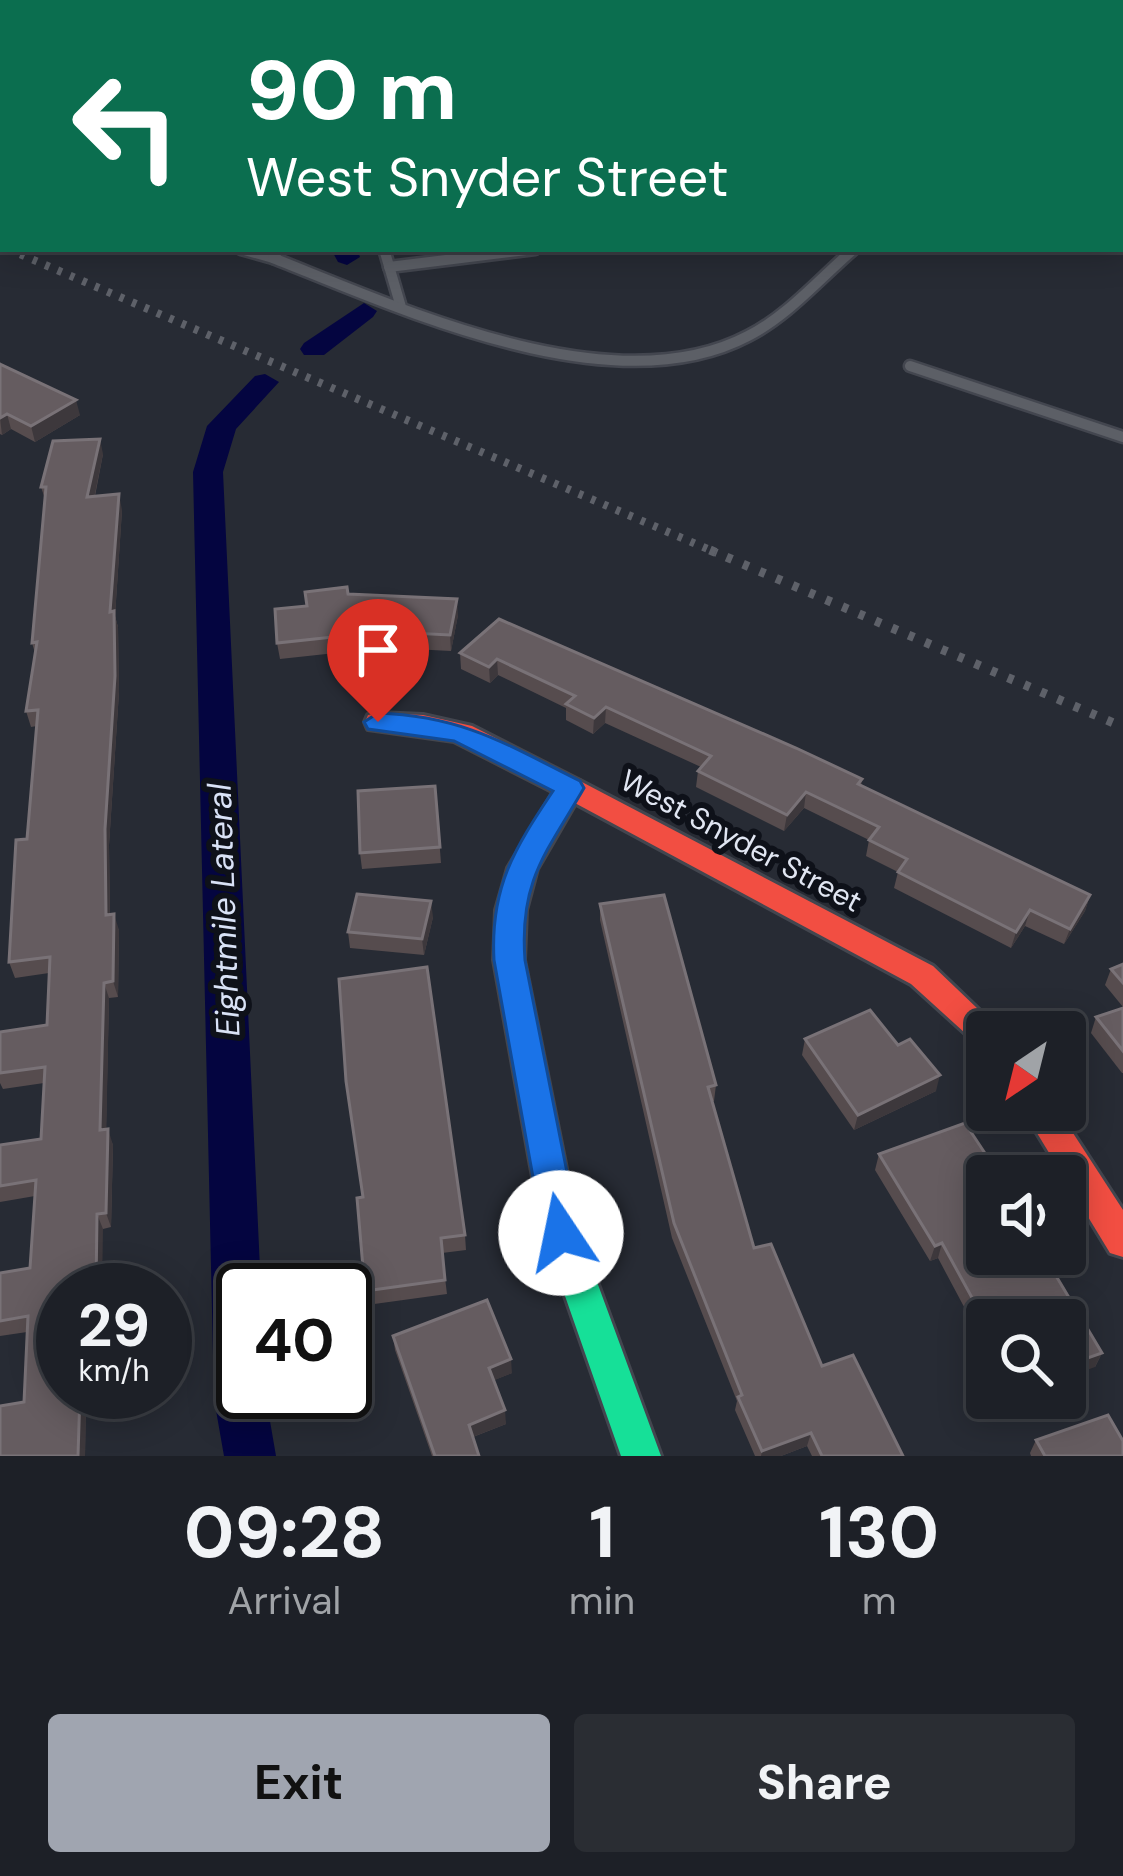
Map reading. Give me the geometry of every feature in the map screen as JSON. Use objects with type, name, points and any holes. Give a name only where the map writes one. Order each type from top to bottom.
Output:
[{"type":"street","name":"West Snyder Street","points":[[378,722],[423,724],[462,733],[922,975],[966,1015]]},
{"type":"street","points":[[570,788],[524,857],[507,922],[509,960],[561,1233],[641,1456]]},
{"type":"street","points":[[1053,1131],[1123,1241]]},
{"type":"lane","points":[[385,252],[401,307]]},
{"type":"lane","points":[[388,267],[510,252]]},
{"type":"lane","points":[[276,254],[401,307],[549,354],[600,362],[707,352],[754,333],[850,252]]},
{"type":"lane","points":[[910,365],[1123,437]]},
{"type":"building","points":[[0,364],[76,400],[31,426],[7,414],[0,418]]},
{"type":"building","points":[[100,439],[87,497],[119,494],[110,612],[114,611],[115,676],[105,829],[106,915],[114,914],[113,981],[104,983],[100,1130],[108,1129],[106,1213],[97,1214],[96,1263],[36,1263],[36,1419],[79,1419],[78,1456],[0,1456],[0,1406],[24,1402],[28,1316],[0,1321],[0,1273],[30,1268],[36,1180],[0,1186],[0,1145],[41,1139],[45,1067],[0,1073],[0,1032],[47,1025],[50,957],[9,962],[16,840],[27,839],[38,710],[26,711],[37,642],[32,643],[46,487],[41,487],[53,441]]},
{"type":"building","points":[[347,587],[348,594],[457,599],[450,635],[351,630],[352,635],[277,643],[275,609],[307,606],[305,592]]},
{"type":"building","points":[[499,619],[796,748],[862,779],[858,784],[1090,895],[1070,929],[1030,910],[1016,932],[898,872],[907,859],[869,840],[879,827],[806,792],[787,815],[698,771],[711,756],[606,707],[594,718],[566,704],[575,696],[497,659],[489,667],[460,653]]},
{"type":"building","points":[[435,786],[440,847],[360,853],[358,791]]},
{"type":"building","points":[[357,894],[431,901],[422,939],[348,932]]},
{"type":"building","points":[[664,895],[716,1085],[708,1087],[754,1248],[771,1244],[822,1366],[853,1355],[903,1456],[822,1456],[811,1433],[762,1451],[738,1397],[742,1395],[674,1223],[600,904]]},
{"type":"building","points":[[1123,964],[1123,983],[1111,969]]},
{"type":"building","points":[[427,967],[465,1235],[441,1238],[445,1280],[372,1290],[372,1263],[363,1263],[357,1198],[363,1197],[346,1081],[339,979]]},
{"type":"building","points":[[1123,1008],[1123,1051],[1096,1017]]},
{"type":"building","points":[[870,1010],[898,1045],[910,1039],[940,1075],[858,1115],[805,1039]]},
{"type":"building","points":[[965,1123],[986,1155],[966,1155],[966,1275],[1056,1275],[1070,1299],[973,1299],[942,1243],[935,1246],[879,1154]]},
{"type":"building","points":[[487,1300],[511,1359],[489,1368],[505,1410],[469,1425],[479,1456],[435,1456],[393,1336]]},
{"type":"building","points":[[1086,1326],[1102,1353],[1086,1359]]},
{"type":"building","points":[[1108,1415],[1123,1441],[1123,1456],[1045,1456],[1036,1440]]},
{"type":"waterway","name":"Eightmile Lateral","points":[[345,252],[347,257]]},
{"type":"waterway","name":"Eightmile Lateral","points":[[314,349],[364,311]]},
{"type":"waterway","name":"Eightmile Lateral","points":[[250,1456],[240,1399],[208,472],[222,426],[265,382]]},
{"type":"railway","points":[[15,252],[717,553]]},
{"type":"railway","points":[[710,550],[717,553]]},
{"type":"railway","points":[[717,553],[1123,727]]},
{"type":"traffic: fast","points":[[570,788],[523,868],[511,910],[509,960],[561,1233],[641,1456]]},
{"type":"traffic: jam","points":[[378,722],[423,724],[462,733],[922,975],[966,1015]]},
{"type":"traffic: jam","points":[[1053,1131],[1123,1241]]},
{"type":"route","points":[[378,722],[423,724],[462,733],[570,788],[524,857],[507,922],[509,960],[561,1233]]}]
